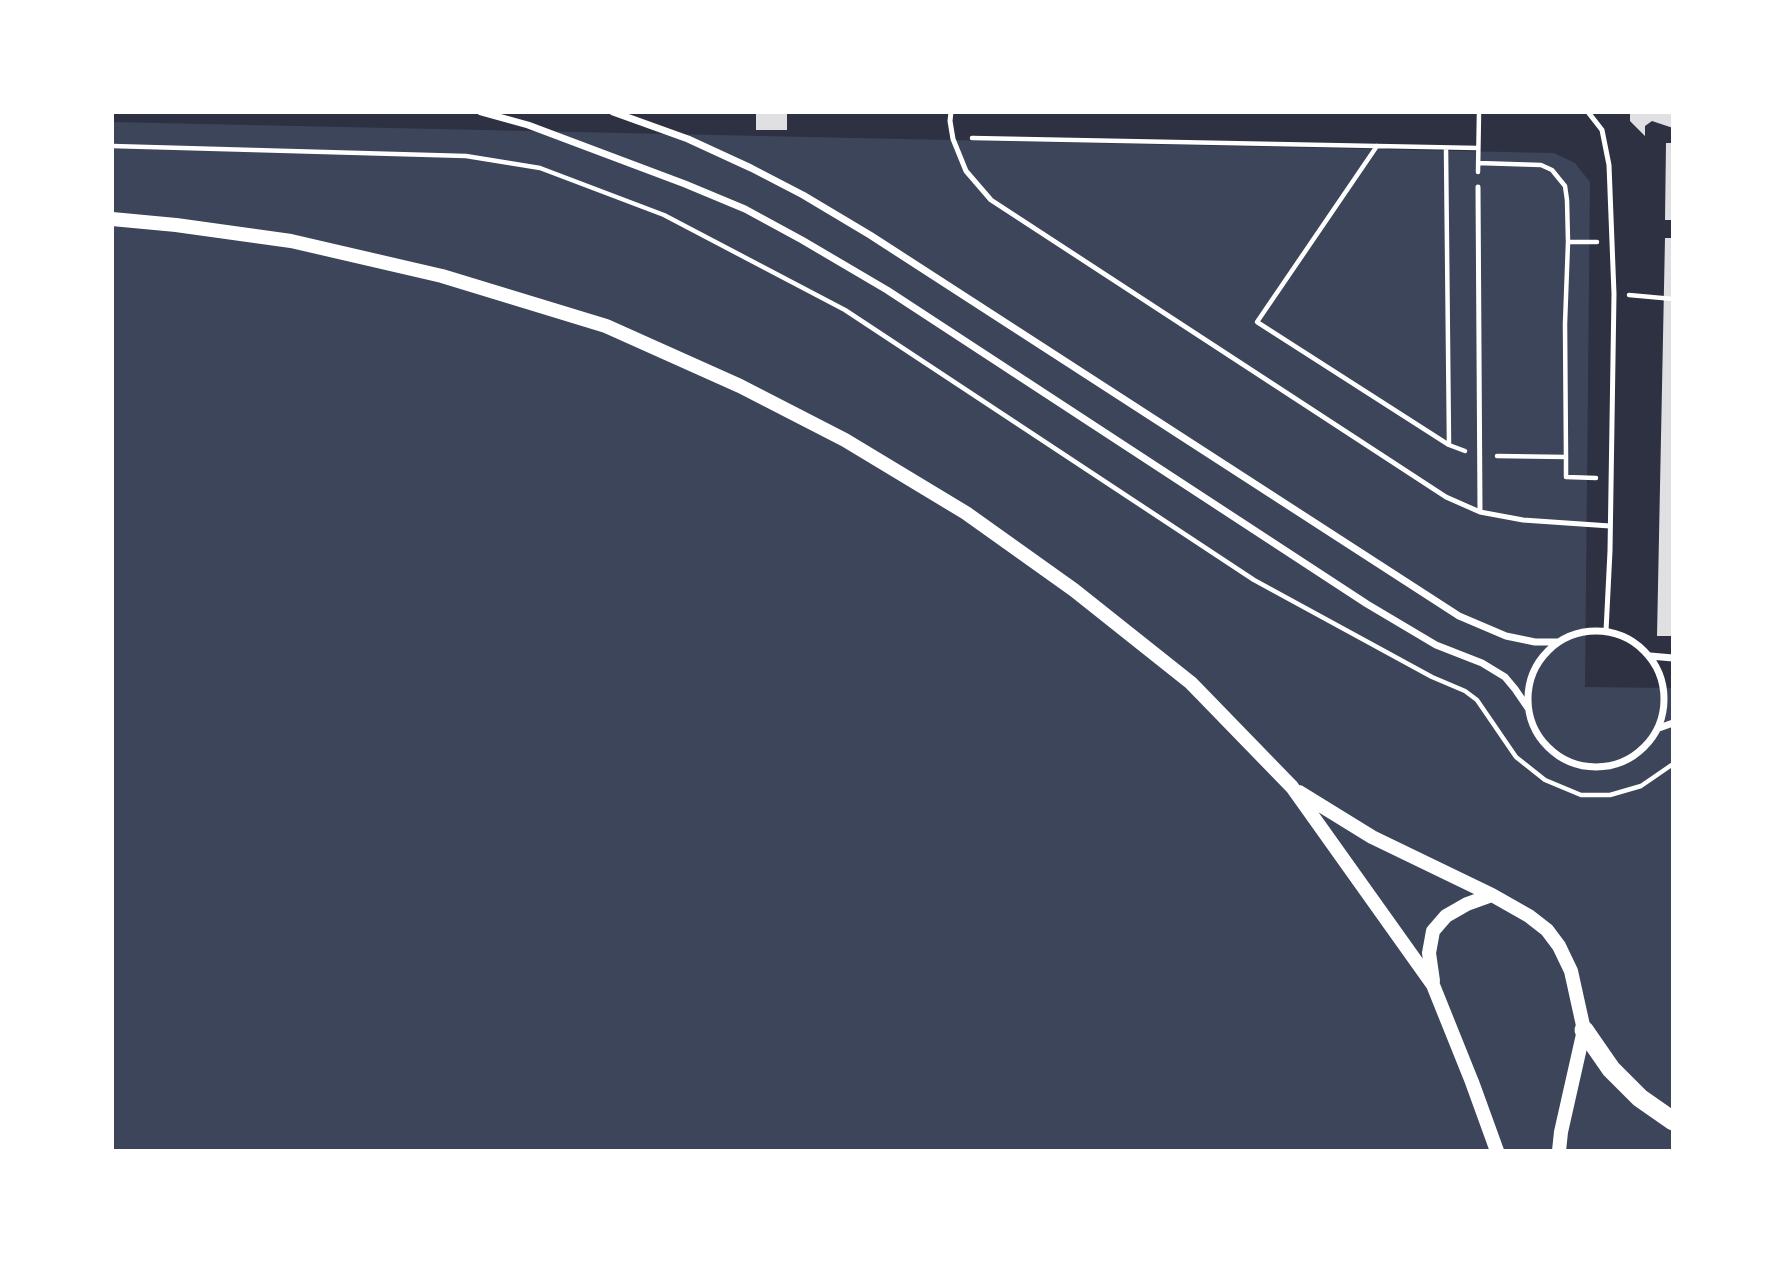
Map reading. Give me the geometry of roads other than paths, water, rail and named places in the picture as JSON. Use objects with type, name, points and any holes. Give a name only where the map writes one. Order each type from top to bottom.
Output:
[{"type":"highway","points":[[1584,1030],[1611,1069],[1640,1098],[1673,1121]]},
{"type":"main road","points":[[112,219],[291,241],[442,276],[606,326],[740,386],[845,440],[956,506],[1052,575],[1191,683],[1292,787],[1433,985],[1497,1151]]},
{"type":"main road","points":[[1292,787],[1372,837],[1492,895],[1529,916],[1546,930],[1559,946],[1571,971],[1584,1030],[1559,1151]]},
{"type":"main road","points":[[1433,985],[1429,953],[1433,931],[1446,916],[1467,904],[1492,895]]},
{"type":"street","points":[[481,112],[528,125],[745,209],[887,290],[1367,604],[1436,645],[1482,663],[1505,677],[1528,708],[1536,733],[1552,752],[1574,765],[1599,769],[1623,763],[1644,749],[1659,728],[1665,704],[1661,678],[1650,656],[1630,640],[1606,631],[1581,632],[1558,642],[1540,660],[1529,683],[1528,708]]},
{"type":"street","points":[[613,112],[688,139],[803,195],[870,235],[1459,616],[1506,636],[1535,642],[1558,642]]},
{"type":"street","points":[[1650,656],[1673,657]]},
{"type":"street","points":[[1659,728],[1673,723]]},
{"type":"lane","points":[[951,112],[953,139],[966,171],[991,200],[1446,496],[1480,512],[1523,520],[1610,526]]},
{"type":"lane","points":[[1588,112],[1602,130],[1609,164],[1614,294],[1606,631]]},
{"type":"lane","points":[[1478,187],[1480,512]]}]
